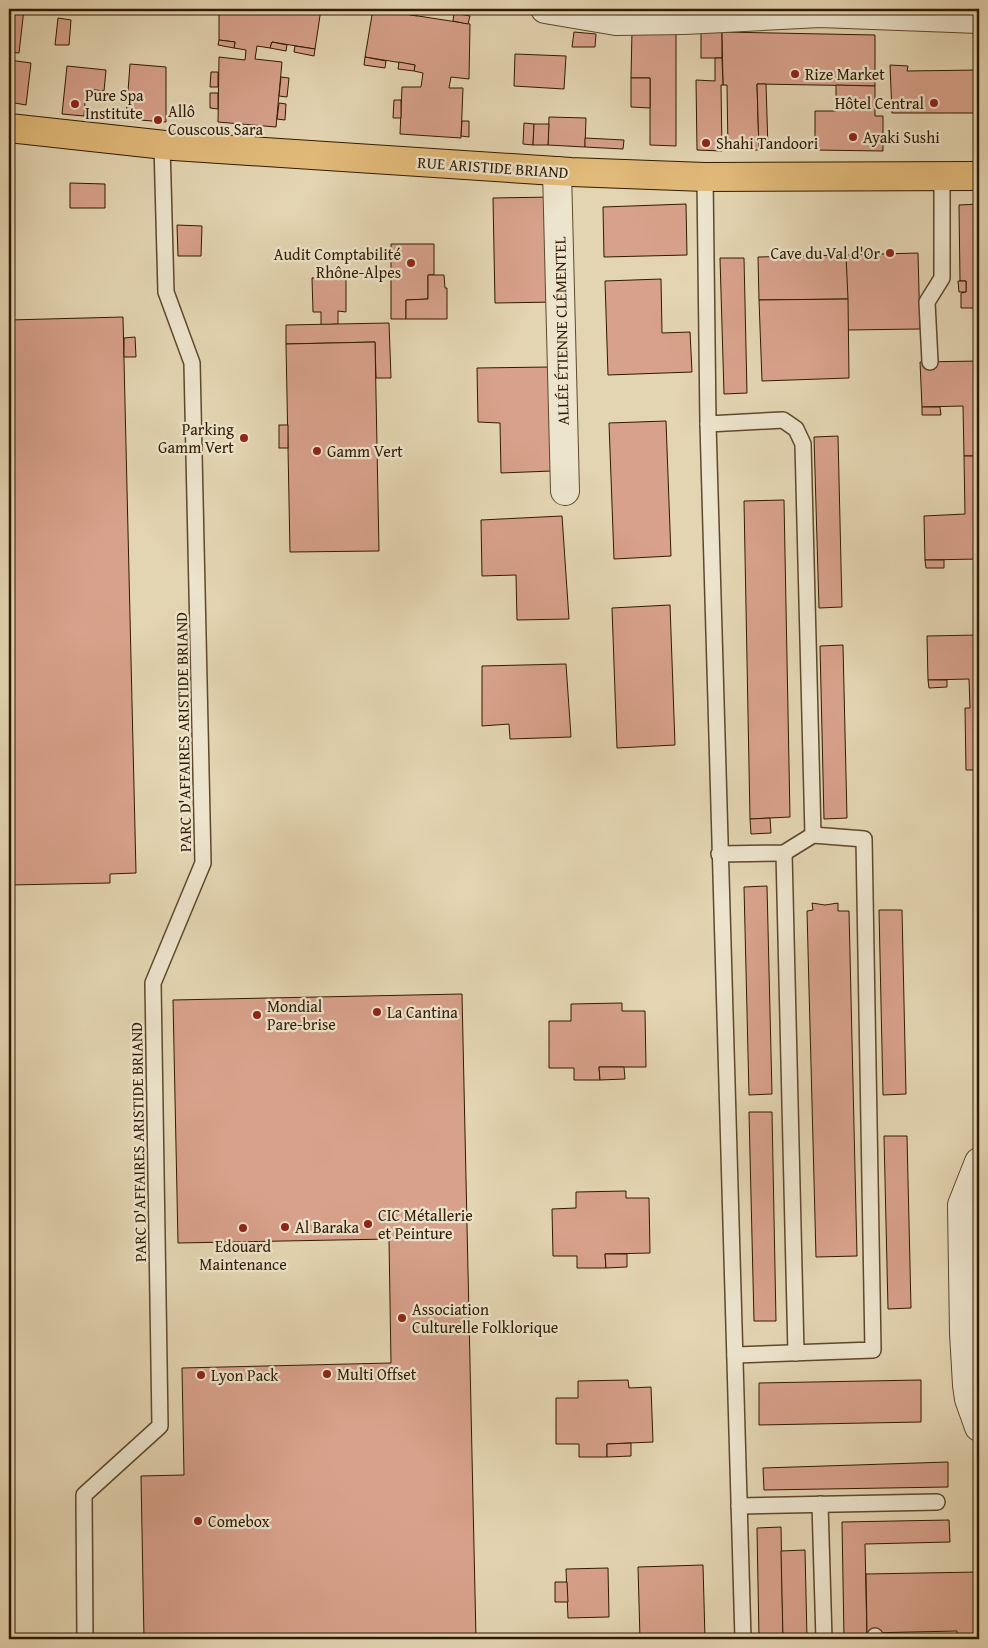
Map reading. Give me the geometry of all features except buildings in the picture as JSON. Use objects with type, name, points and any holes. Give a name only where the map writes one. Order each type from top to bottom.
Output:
[{"type":"main road","name":"RUE ARISTIDE BRIAND","points":[[9,128],[162,145],[557,171],[705,177],[979,176]]},
{"type":"street","points":[[545,9],[616,21],[684,20],[821,11],[979,19]]},
{"type":"street","name":"ALLÉE ÉTIENNE CLÉMENTEL","points":[[557,171],[565,491]]},
{"type":"street","points":[[979,1162],[962,1206],[964,1333],[967,1385],[968,1398],[979,1427]]},
{"type":"lane","name":"PARC D'AFFAIRES ARISTIDE BRIAND","points":[[85,1639],[84,1495],[160,1426],[153,983],[203,863],[192,363],[166,292],[162,145]]},
{"type":"lane","points":[[930,362],[927,302],[942,278],[942,176]]},
{"type":"lane","points":[[705,177],[708,424],[743,1639]]},
{"type":"lane","points":[[708,424],[783,420],[796,429],[803,444],[813,835]]},
{"type":"lane","points":[[720,854],[784,853],[813,835],[864,839],[873,1350],[735,1355]]},
{"type":"lane","points":[[784,853],[796,1353]]},
{"type":"lane","points":[[739,1506],[938,1502]]},
{"type":"lane","points":[[820,1504],[824,1639]]},
{"type":"place","name":"Rize Market","points":[[795,74]]},
{"type":"place","name":"Hôtel Central","points":[[934,103]]},
{"type":"place","name":"Pure Spa Institute","points":[[75,104]]},
{"type":"place","name":"Allô Couscous Sara","points":[[158,120]]},
{"type":"place","name":"Ayaki Sushi","points":[[853,137]]},
{"type":"place","name":"Shahi Tandoori","points":[[706,143]]},
{"type":"place","name":"Cave du Val d'Or","points":[[890,253]]},
{"type":"place","name":"Audit Comptabilité Rhône-Alpes","points":[[411,263]]},
{"type":"place","name":"Parking Gamm Vert","points":[[244,438]]},
{"type":"place","name":"Gamm Vert","points":[[317,451]]},
{"type":"place","name":"La Cantina","points":[[377,1012]]},
{"type":"place","name":"Mondial Pare-brise","points":[[257,1015]]},
{"type":"place","name":"CIC Métallerie et Peinture","points":[[368,1224]]},
{"type":"place","name":"Al Baraka","points":[[285,1227]]},
{"type":"place","name":"Edouard Maintenance","points":[[243,1228]]},
{"type":"place","name":"Association Culturelle Folklorique","points":[[402,1318]]},
{"type":"place","name":"Multi Offset","points":[[327,1374]]},
{"type":"place","name":"Lyon Pack","points":[[201,1375]]},
{"type":"place","name":"Comebox","points":[[198,1521]]}]
